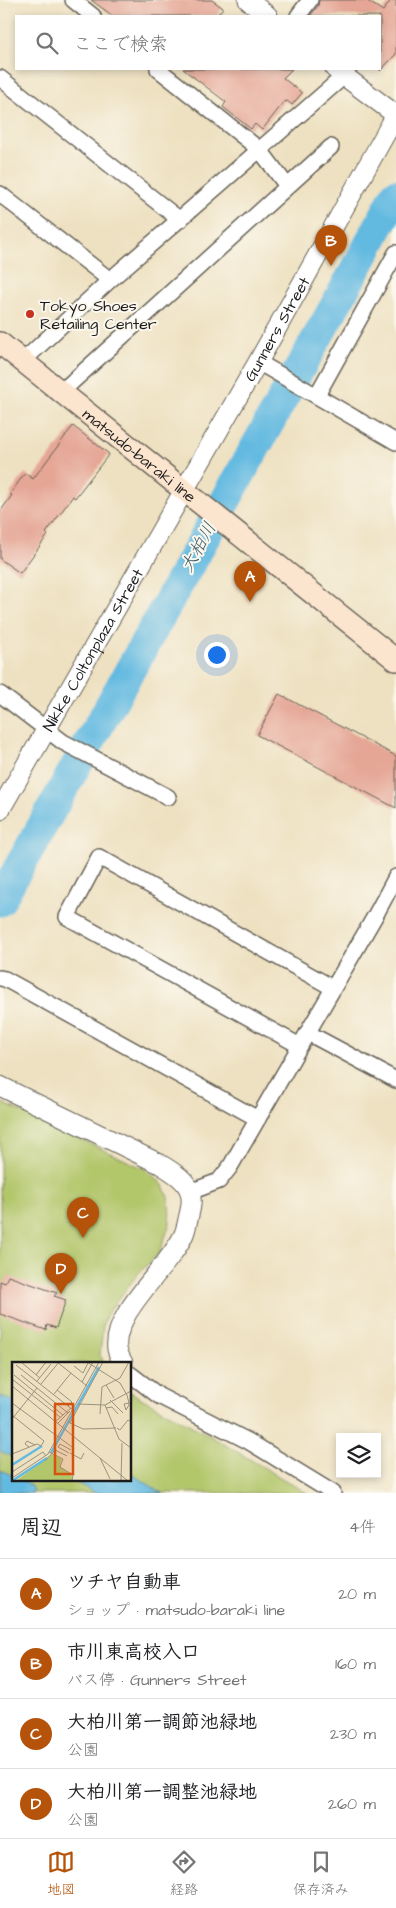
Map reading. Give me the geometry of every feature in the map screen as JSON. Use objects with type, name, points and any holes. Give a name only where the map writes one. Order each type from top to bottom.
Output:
[{"type":"main road","name":"matsudo-baraki line","points":[[0,344],[396,660]]},
{"type":"street","points":[[73,0],[92,15]]},
{"type":"street","points":[[248,0],[267,15]]},
{"type":"street","points":[[299,15],[310,0]]},
{"type":"street","points":[[159,70],[260,150],[287,186]]},
{"type":"street","points":[[23,361],[110,280],[260,150],[340,72],[396,115]]},
{"type":"street","points":[[0,78],[180,220]]},
{"type":"street","name":"Gunners Street","points":[[191,496],[258,362],[396,115]]},
{"type":"street","points":[[61,392],[331,147]]},
{"type":"street","points":[[0,194],[110,280]]},
{"type":"street","points":[[316,395],[396,253]]},
{"type":"street","points":[[258,362],[396,442]]},
{"type":"street","name":"Nikke Coltonplaza Street","points":[[0,810],[46,730],[191,496]]},
{"type":"street","points":[[0,694],[63,742],[168,797]]},
{"type":"street","points":[[333,988],[99,857],[67,917],[304,1040],[396,1080]]},
{"type":"street","points":[[190,1192],[219,1182],[230,1167],[396,877]]},
{"type":"street","points":[[0,978],[5,979],[258,1119]]},
{"type":"street","points":[[0,1086],[160,1164],[180,1177],[190,1192],[191,1208],[184,1234],[172,1254],[140,1294],[123,1321],[117,1335],[117,1350],[123,1362]]},
{"type":"street","points":[[131,1375],[160,1396],[248,1441],[333,1493]]},
{"type":"green space","points":[[0,1102],[147,1170],[163,1185],[169,1200],[170,1223],[160,1252],[138,1274],[107,1314],[103,1325],[100,1355],[104,1362],[12,1362],[12,1480],[131,1480],[131,1393],[212,1437],[307,1493],[0,1493]]},
{"type":"water","points":[[0,1396],[12,1401],[12,1457],[0,1451]]},
{"type":"water","points":[[0,1470],[12,1475],[12,1480],[26,1482],[31,1487],[33,1493],[0,1493]]},
{"type":"water","points":[[131,1474],[162,1493],[95,1493],[74,1481],[131,1480]]},
{"type":"building","points":[[91,0],[212,0],[223,8],[217,15],[112,15]]},
{"type":"building","points":[[319,0],[366,0],[383,11],[391,0],[396,0],[396,54],[381,70],[381,15],[311,15],[318,6]]},
{"type":"building","points":[[184,70],[291,70],[283,78],[302,93],[292,105],[287,101],[284,102],[262,130],[255,124],[251,129],[223,107],[226,102]]},
{"type":"building","points":[[73,426],[109,454],[75,498],[73,496],[46,533],[48,535],[20,573],[0,559],[0,512],[25,473],[33,479]]},
{"type":"building","points":[[279,694],[396,756],[396,808],[257,735]]},
{"type":"building","points":[[8,1276],[57,1293],[54,1296],[66,1300],[56,1328],[47,1325],[46,1330],[0,1314],[0,1281],[5,1283]]},
{"type":"waterway","name":"大柏川","points":[[0,901],[358,265],[396,194]]},
{"type":"place","name":"市川東高校入口","points":[[331,266]]},
{"type":"place","name":"Tokyo Shoes Retailing Center","points":[[30,314]]},
{"type":"place","name":"ツチヤ自動車","points":[[250,602]]},
{"type":"place","name":"大柏川第一調節池緑地","points":[[83,1238]]},
{"type":"place","name":"大柏川第一調整池緑地","points":[[61,1294]]}]
